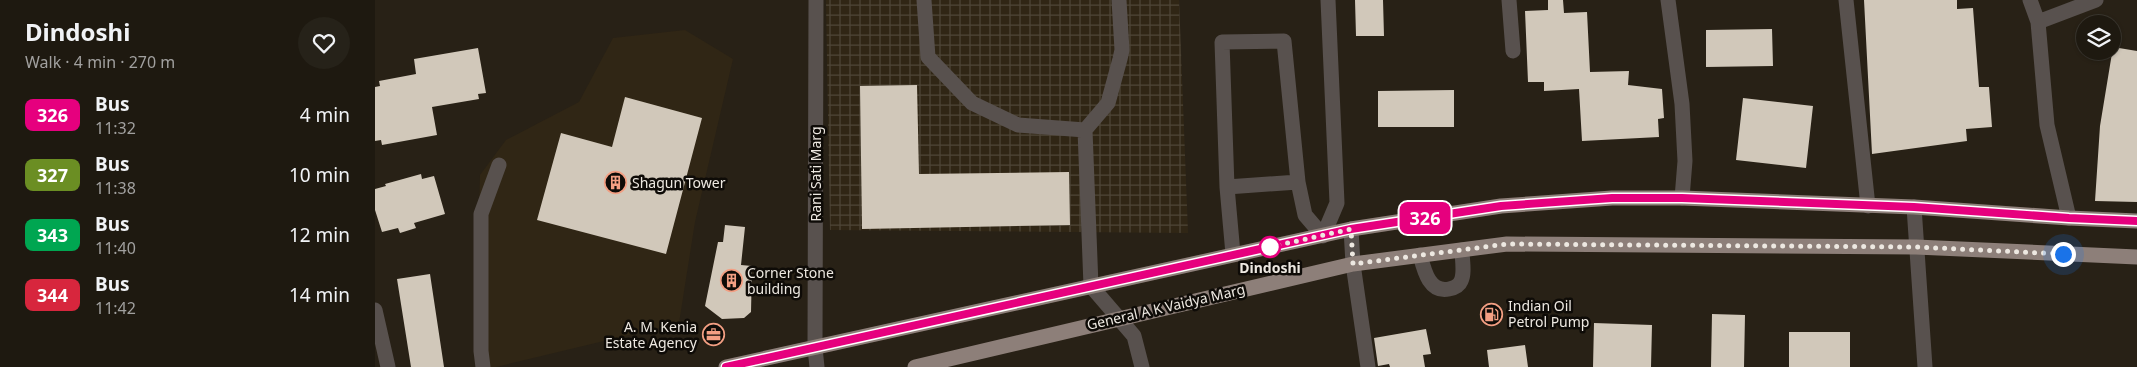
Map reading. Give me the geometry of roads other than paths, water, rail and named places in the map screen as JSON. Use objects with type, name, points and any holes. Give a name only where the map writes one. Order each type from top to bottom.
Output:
[{"type":"main road","points":[[726,367],[1351,229],[1501,206],[1612,198],[1682,198],[1914,207],[2137,221]]},
{"type":"main road","name":"General A K Vaidya Marg","points":[[915,367],[1353,264],[1507,244],[1916,247],[2137,258]]},
{"type":"street","name":"Rani Sati Marg","points":[[816,0],[815,348],[817,367]]},
{"type":"street","points":[[924,0],[928,57],[972,103],[1019,125],[1085,130]]},
{"type":"street","points":[[1119,0],[1122,50],[1108,103],[1085,130],[1091,286],[1134,336],[1142,367]]},
{"type":"street","points":[[1233,254],[1227,187],[1222,42],[1284,41],[1298,182],[1305,215],[1323,236],[1337,203],[1328,0]]},
{"type":"street","points":[[1509,0],[1513,51]]},
{"type":"street","points":[[1668,0],[1682,104],[1685,161],[1682,198]]},
{"type":"street","points":[[1846,0],[1868,206]]},
{"type":"street","points":[[2030,0],[2038,22],[2047,125],[2069,218]]},
{"type":"street","points":[[2038,22],[2096,0]]},
{"type":"street","points":[[483,367],[481,351],[481,214],[499,165]]},
{"type":"street","points":[[1227,187],[1298,182]]},
{"type":"street","points":[[1914,207],[1925,367]]},
{"type":"street","points":[[1351,229],[1353,264],[1368,367]]},
{"type":"street","points":[[1420,255],[1425,274],[1433,287],[1444,290],[1455,288],[1461,281],[1462,250]]},
{"type":"street","points":[[375,310],[388,367]]},
{"type":"place","name":"Shagun Tower","points":[[616,183]]},
{"type":"place","name":"Dindoshi","points":[[1270,247]]},
{"type":"place","name":"Corner Stone building","points":[[731,281]]},
{"type":"place","name":"Indian Oil Petrol Pump","points":[[1492,314]]},
{"type":"place","name":"A. M. Kenia Estate Agency","points":[[713,335]]}]
